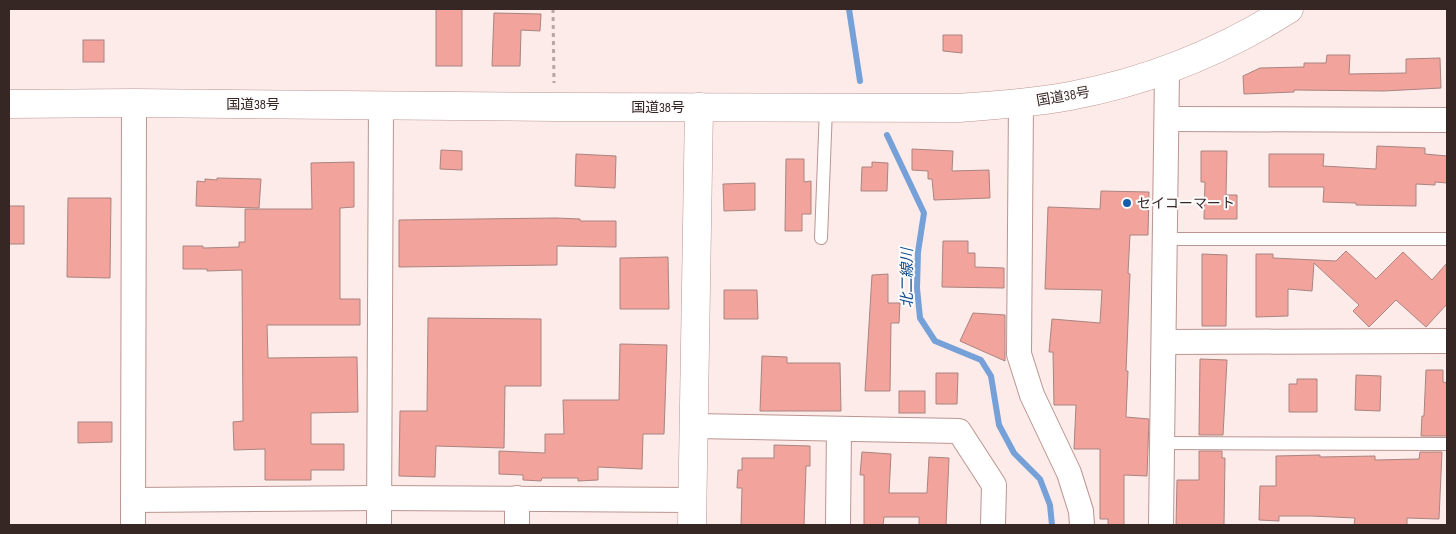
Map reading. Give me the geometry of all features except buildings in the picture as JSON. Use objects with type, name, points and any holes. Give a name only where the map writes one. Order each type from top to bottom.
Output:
[{"type":"main road","name":"国道38号","points":[[9,104],[134,103],[960,108],[1021,104],[1123,84],[1167,71],[1225,46],[1289,9]]},
{"type":"main road","points":[[692,512],[699,107]]},
{"type":"street","points":[[1161,525],[1167,71]]},
{"type":"street","points":[[133,525],[134,103]]},
{"type":"street","points":[[1021,104],[1018,354],[1032,395],[1068,473],[1081,511],[1082,525]]},
{"type":"street","points":[[379,525],[381,105]]},
{"type":"street","points":[[1167,119],[1447,120]]},
{"type":"street","points":[[1164,342],[1447,341]]},
{"type":"street","points":[[694,426],[959,431],[994,484],[993,525]]},
{"type":"street","points":[[838,525],[839,429]]},
{"type":"street","points":[[133,500],[517,498],[692,512]]},
{"type":"street","points":[[517,498],[517,525]]},
{"type":"lane","points":[[821,238],[826,108]]},
{"type":"lane","points":[[1165,239],[1447,239]]},
{"type":"lane","points":[[1163,443],[1447,444]]},
{"type":"path","points":[[553,9],[554,107]]},
{"type":"waterway","name":"北二線川","points":[[849,9],[860,81]]},
{"type":"waterway","name":"北二線川","points":[[887,135],[924,213],[918,252],[917,288],[920,318],[935,341],[981,360],[991,376],[999,425],[1014,453],[1040,479],[1050,505],[1052,525]]},
{"type":"place","name":"セイコーマート","points":[[1127,203]]}]
